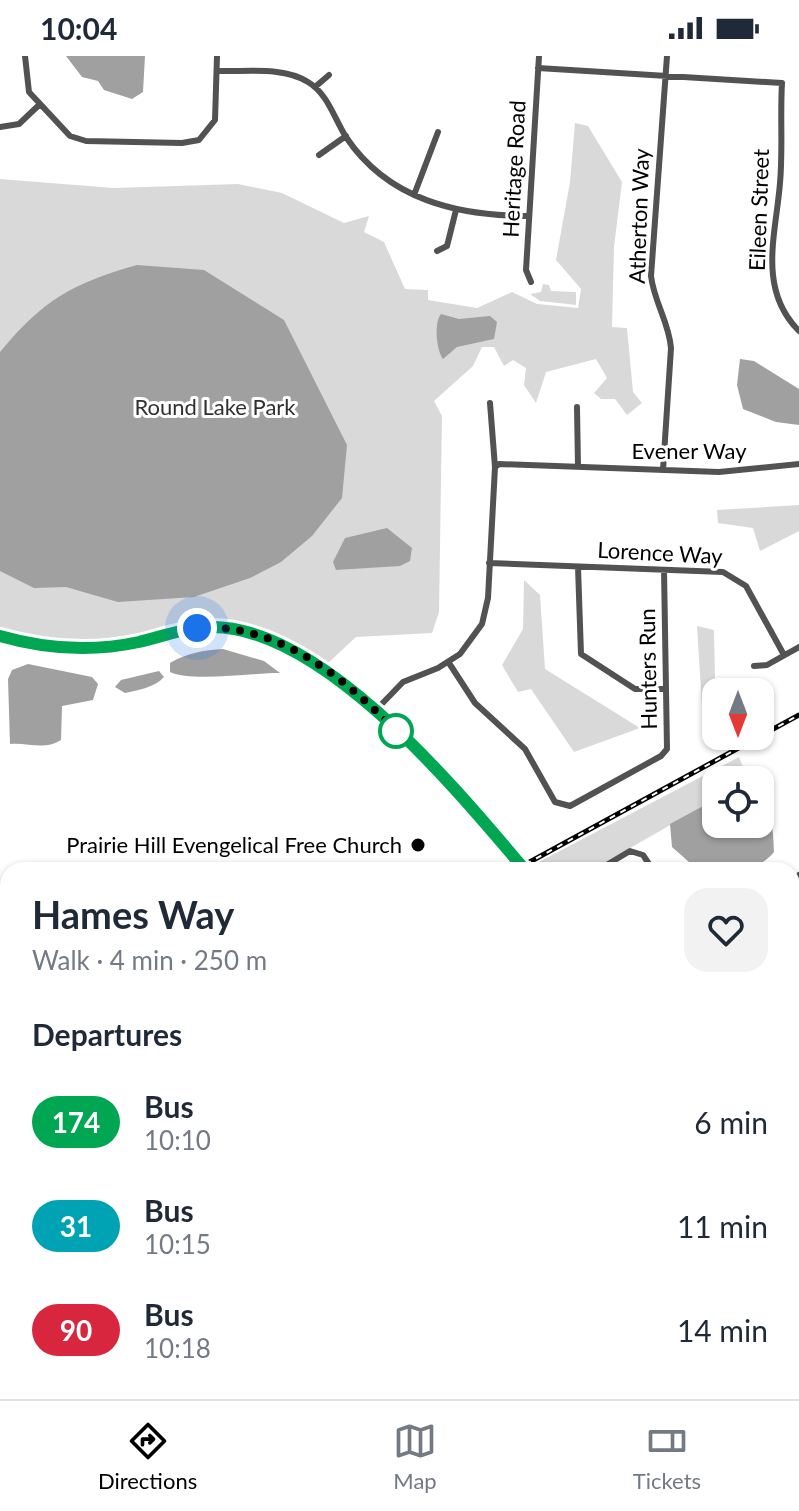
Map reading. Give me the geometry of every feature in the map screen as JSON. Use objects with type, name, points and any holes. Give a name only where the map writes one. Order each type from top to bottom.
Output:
[{"type":"street","points":[[25,56],[26,83],[39,105],[63,131],[78,140],[191,143],[206,135],[215,120],[217,56]]},
{"type":"street","name":"Heritage Road","points":[[531,282],[526,270],[539,56]]},
{"type":"street","name":"Atherton Way","points":[[663,470],[671,348],[670,333],[655,297],[651,276],[667,56]]},
{"type":"street","points":[[538,68],[664,76]]},
{"type":"street","points":[[217,71],[285,73],[315,87],[346,136],[376,170],[414,195],[456,210],[529,216]]},
{"type":"street","points":[[315,87],[329,75]]},
{"type":"street","name":"Eileen Street","points":[[664,76],[782,83],[780,183],[771,240],[772,274],[780,305],[799,331]]},
{"type":"street","points":[[0,127],[19,124],[39,105]]},
{"type":"street","points":[[414,195],[438,132]]},
{"type":"street","points":[[319,155],[346,136]]},
{"type":"street","points":[[437,251],[447,246],[456,210]]},
{"type":"street","points":[[375,711],[403,682],[449,663],[470,645],[482,624],[495,467],[490,403]]},
{"type":"street","points":[[577,407],[578,467]]},
{"type":"street","name":"Evener Way","points":[[495,467],[499,464],[738,472],[799,464]]},
{"type":"street","name":"Lorence Way","points":[[489,563],[713,570],[739,580],[784,655]]},
{"type":"street","points":[[578,567],[581,654],[635,689],[666,689]]},
{"type":"street","name":"Hunters Run","points":[[449,663],[475,703],[525,749],[555,802],[566,806],[665,753],[664,570]]},
{"type":"street","points":[[0,636],[47,646],[87,648],[139,642],[197,628],[249,631],[296,650],[375,711],[517,862]]},
{"type":"street","points":[[754,666],[767,665],[799,647]]},
{"type":"street","points":[[611,862],[630,851],[637,851],[646,862]]},
{"type":"green space","name":"Round Lake Park","points":[[575,123],[588,126],[622,182],[614,247],[612,327],[627,328],[633,392],[642,403],[627,415],[615,399],[601,399],[594,393],[607,378],[596,359],[546,372],[536,403],[524,385],[526,368],[513,360],[504,366],[494,347],[482,347],[473,366],[434,401],[442,416],[439,612],[432,633],[356,637],[327,664],[273,633],[222,623],[78,642],[35,638],[0,628],[0,179],[114,188],[238,184],[282,193],[344,223],[369,216],[364,232],[384,242],[405,289],[428,290],[428,300],[477,308],[512,292],[537,304],[578,308],[581,289],[556,260],[570,182]]},
{"type":"green space","points":[[543,284],[549,285],[551,291],[576,292],[576,305],[540,301],[530,294],[541,292]]},
{"type":"green space","points":[[799,505],[799,531],[760,551],[753,528],[718,523],[717,510]]},
{"type":"green space","points":[[524,580],[540,595],[545,669],[640,728],[574,752],[531,689],[518,692],[502,665],[523,629]]},
{"type":"green space","points":[[697,626],[714,630],[715,678],[702,678],[702,706]]},
{"type":"green space","points":[[739,757],[743,766],[722,766]]},
{"type":"green space","points":[[702,776],[702,807],[606,862],[539,862]]},
{"type":"shaded area","points":[[66,56],[145,56],[143,92],[132,99],[104,90],[98,81],[82,77]]},
{"type":"shaded area","points":[[137,265],[204,270],[284,320],[347,445],[342,498],[312,536],[281,562],[250,578],[194,597],[118,602],[66,587],[34,588],[0,571],[0,352],[45,306],[77,287]]},
{"type":"shaded area","points":[[441,314],[459,319],[490,316],[497,322],[494,339],[457,347],[443,359],[437,336]]},
{"type":"shaded area","points":[[740,359],[754,361],[799,389],[799,425],[776,422],[743,409],[737,385]]},
{"type":"shaded area","points":[[387,528],[412,548],[410,561],[400,566],[336,570],[333,562],[345,538]]},
{"type":"shaded area","points":[[223,649],[264,661],[280,673],[206,677],[170,672],[170,663],[183,657]]},
{"type":"shaded area","points":[[28,664],[92,677],[98,684],[93,700],[62,706],[61,740],[42,746],[10,744],[8,679],[12,670]]},
{"type":"shaded area","points":[[159,671],[164,677],[146,688],[125,693],[115,687],[121,680]]},
{"type":"shaded area","points":[[702,807],[702,838],[773,838],[774,852],[763,862],[689,862],[672,847],[670,824]]},
{"type":"railway","points":[[530,862],[799,715]]},
{"type":"bus line","name":"174","points":[[0,636],[73,648],[139,642],[208,627],[249,631],[269,637],[305,656],[375,711],[401,735],[518,862]]},
{"type":"place","name":"Prairie Hill Evengelical Free Church","points":[[418,845]]},
{"type":"route","points":[[197,628],[249,631],[287,645],[343,684],[396,731]]}]
